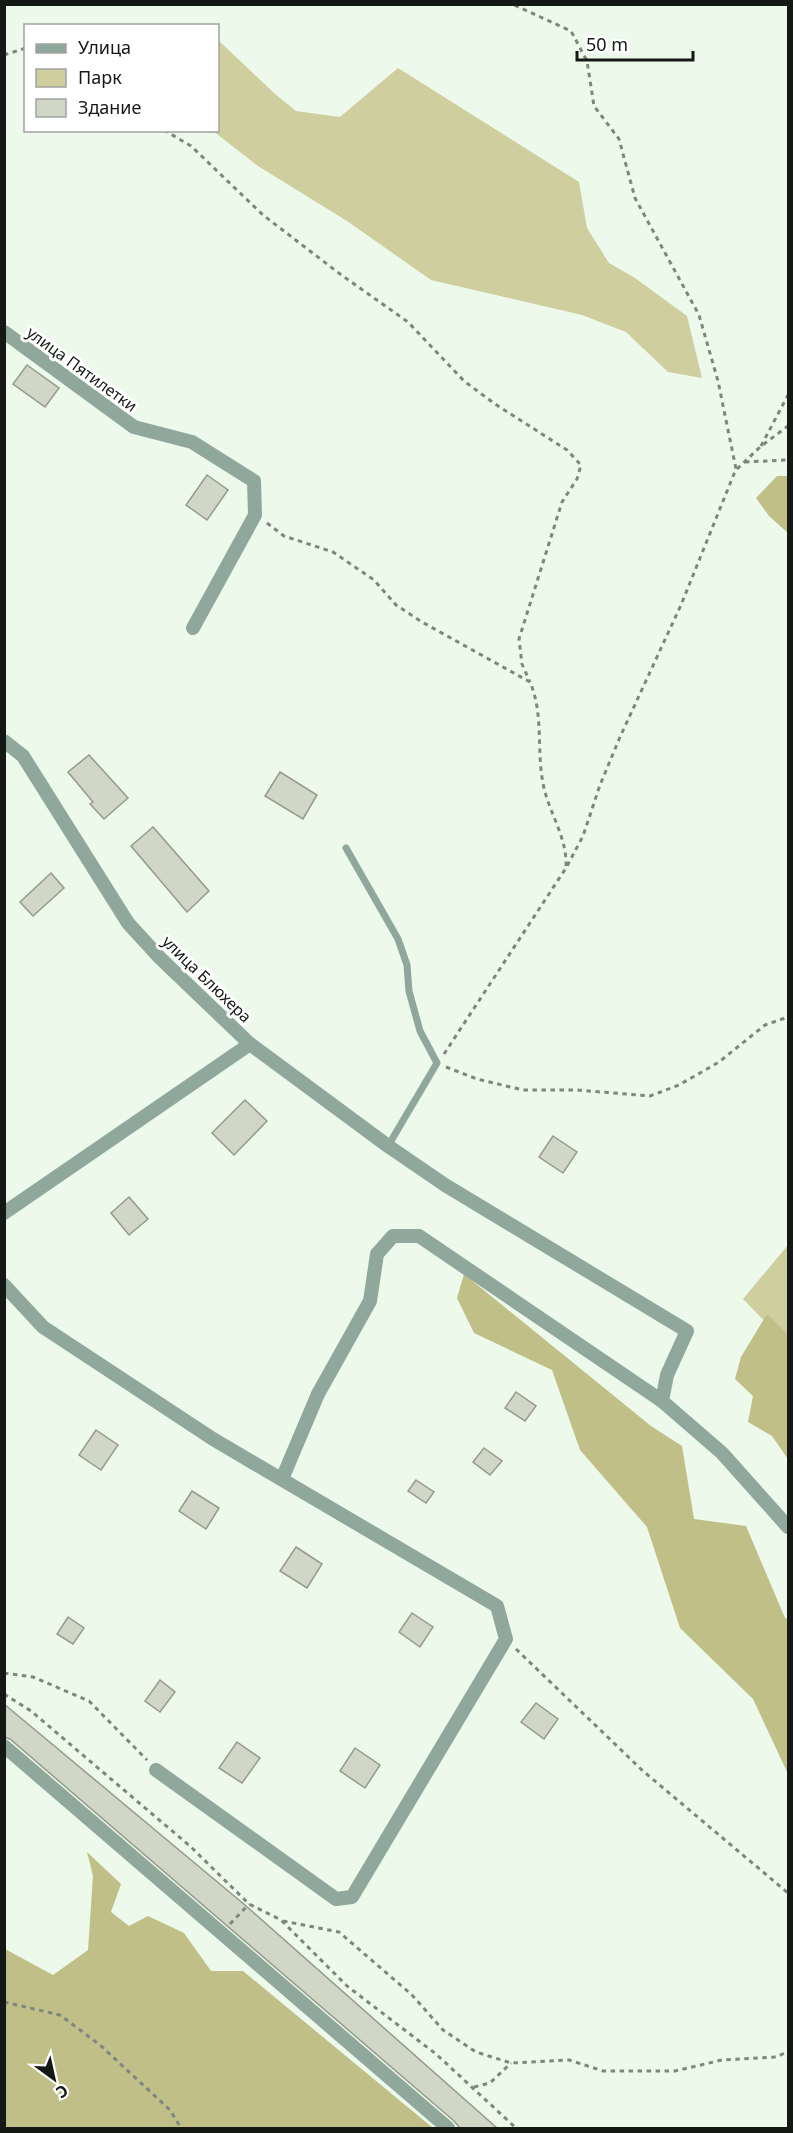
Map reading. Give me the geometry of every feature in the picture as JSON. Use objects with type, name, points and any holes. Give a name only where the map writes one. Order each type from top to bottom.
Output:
[{"type":"street","name":"улица Пятилетки","points":[[4,332],[134,427],[192,442],[254,481],[255,515]]},
{"type":"street","points":[[193,628],[255,515]]},
{"type":"street","name":"улица Блюхера","points":[[4,741],[23,756],[128,923],[160,958],[250,1044],[445,1185],[687,1331],[667,1376],[662,1401]]},
{"type":"street","points":[[4,1213],[250,1044]]},
{"type":"street","points":[[282,1479],[318,1394],[370,1301],[377,1254],[393,1236],[419,1236],[662,1401],[722,1452],[789,1527]]},
{"type":"street","points":[[4,1285],[43,1327],[213,1439],[497,1606],[506,1639],[352,1897],[336,1899],[156,1770]]},
{"type":"street","points":[[4,1746],[448,2128]]},
{"type":"lane","points":[[346,848],[398,939],[407,964],[409,991],[420,1031],[437,1064],[388,1146]]},
{"type":"path","points":[[512,4],[571,31],[587,61],[594,106],[620,139],[635,198],[699,315],[718,381],[736,470]]},
{"type":"path","points":[[4,55],[24,49]]},
{"type":"path","points":[[167,132],[190,146],[263,214],[340,274],[408,322],[464,381],[495,404],[567,450],[581,465],[577,480],[562,502],[519,639],[522,664],[538,707],[543,782],[567,851],[566,868]]},
{"type":"path","points":[[760,447],[789,395]]},
{"type":"path","points":[[789,426],[760,447],[736,470],[681,605],[620,737],[600,785],[583,836],[566,868],[437,1064],[477,1079],[523,1090],[577,1090],[650,1096],[679,1085],[719,1062],[765,1025],[789,1017]]},
{"type":"path","points":[[744,462],[789,460]]},
{"type":"path","points":[[255,515],[284,536],[333,552],[374,580],[396,605],[530,682]]},
{"type":"path","points":[[506,1639],[643,1771],[789,1893]]},
{"type":"path","points":[[4,1673],[33,1677],[89,1701],[156,1770]]},
{"type":"path","points":[[4,1694],[31,1711],[182,1839],[249,1904],[281,1920],[339,1932],[412,1995],[444,2030],[476,2052],[511,2063],[569,2060],[603,2071],[675,2072],[723,2060],[777,2057],[789,2051]]},
{"type":"path","points":[[222,1934],[249,1904]]},
{"type":"path","points":[[281,1920],[347,1986],[436,2054],[516,2128]]},
{"type":"path","points":[[4,2002],[60,2015],[100,2045],[170,2110],[181,2128]]},
{"type":"path","points":[[473,2087],[490,2083],[511,2063]]},
{"type":"green space","points":[[219,41],[296,111],[340,117],[398,68],[579,182],[587,228],[609,263],[635,278],[687,316],[702,378],[668,372],[626,332],[582,315],[431,280],[347,221],[258,166],[214,132],[219,132]]},
{"type":"green space","points":[[788,1245],[788,1345],[743,1299]]},
{"type":"shaded area","points":[[777,476],[788,476],[788,533],[769,516],[756,498]]},
{"type":"shaded area","points":[[464,1274],[651,1426],[682,1446],[694,1519],[746,1526],[785,1618],[788,1619],[788,1774],[753,1699],[680,1628],[647,1527],[580,1450],[552,1370],[474,1333],[457,1298]]},
{"type":"shaded area","points":[[767,1314],[788,1335],[788,1459],[772,1436],[748,1422],[753,1396],[735,1379],[741,1357]]},
{"type":"shaded area","points":[[87,1852],[121,1884],[111,1912],[129,1926],[148,1916],[184,1933],[211,1971],[243,1971],[433,2128],[5,2128],[5,1949],[53,1975],[88,1950],[93,1876]]},
{"type":"building","points":[[27,365],[59,388],[45,407],[13,384]]},
{"type":"building","points":[[207,475],[228,490],[207,520],[186,505]]},
{"type":"building","points":[[89,755],[128,798],[104,819],[90,804],[93,802],[68,772]]},
{"type":"building","points":[[280,772],[317,795],[303,819],[265,796]]},
{"type":"building","points":[[153,827],[209,891],[187,912],[131,846]]},
{"type":"building","points":[[51,873],[64,888],[33,916],[20,902]]},
{"type":"building","points":[[245,1100],[267,1121],[234,1155],[212,1133]]},
{"type":"building","points":[[553,1136],[577,1152],[563,1173],[539,1157]]},
{"type":"building","points":[[129,1197],[148,1219],[129,1235],[111,1213]]},
{"type":"building","points":[[516,1392],[536,1406],[525,1421],[505,1408]]},
{"type":"building","points":[[96,1430],[118,1445],[101,1470],[79,1455]]},
{"type":"building","points":[[484,1448],[502,1461],[490,1475],[473,1462]]},
{"type":"building","points":[[416,1480],[434,1492],[426,1503],[408,1491]]},
{"type":"building","points":[[192,1491],[219,1508],[206,1529],[179,1511]]},
{"type":"building","points":[[296,1547],[322,1564],[307,1588],[280,1571]]},
{"type":"building","points":[[412,1613],[433,1627],[420,1647],[399,1632]]},
{"type":"building","points":[[68,1617],[84,1628],[73,1644],[57,1634]]},
{"type":"building","points":[[160,1680],[175,1692],[160,1712],[145,1701]]},
{"type":"building","points":[[536,1703],[558,1719],[544,1739],[521,1722]]},
{"type":"building","points":[[4,1704],[245,1905],[497,2128],[460,2128],[10,1739],[4,1737]]},
{"type":"building","points":[[237,1742],[260,1758],[242,1783],[219,1768]]},
{"type":"building","points":[[355,1748],[380,1765],[365,1788],[340,1771]]}]
